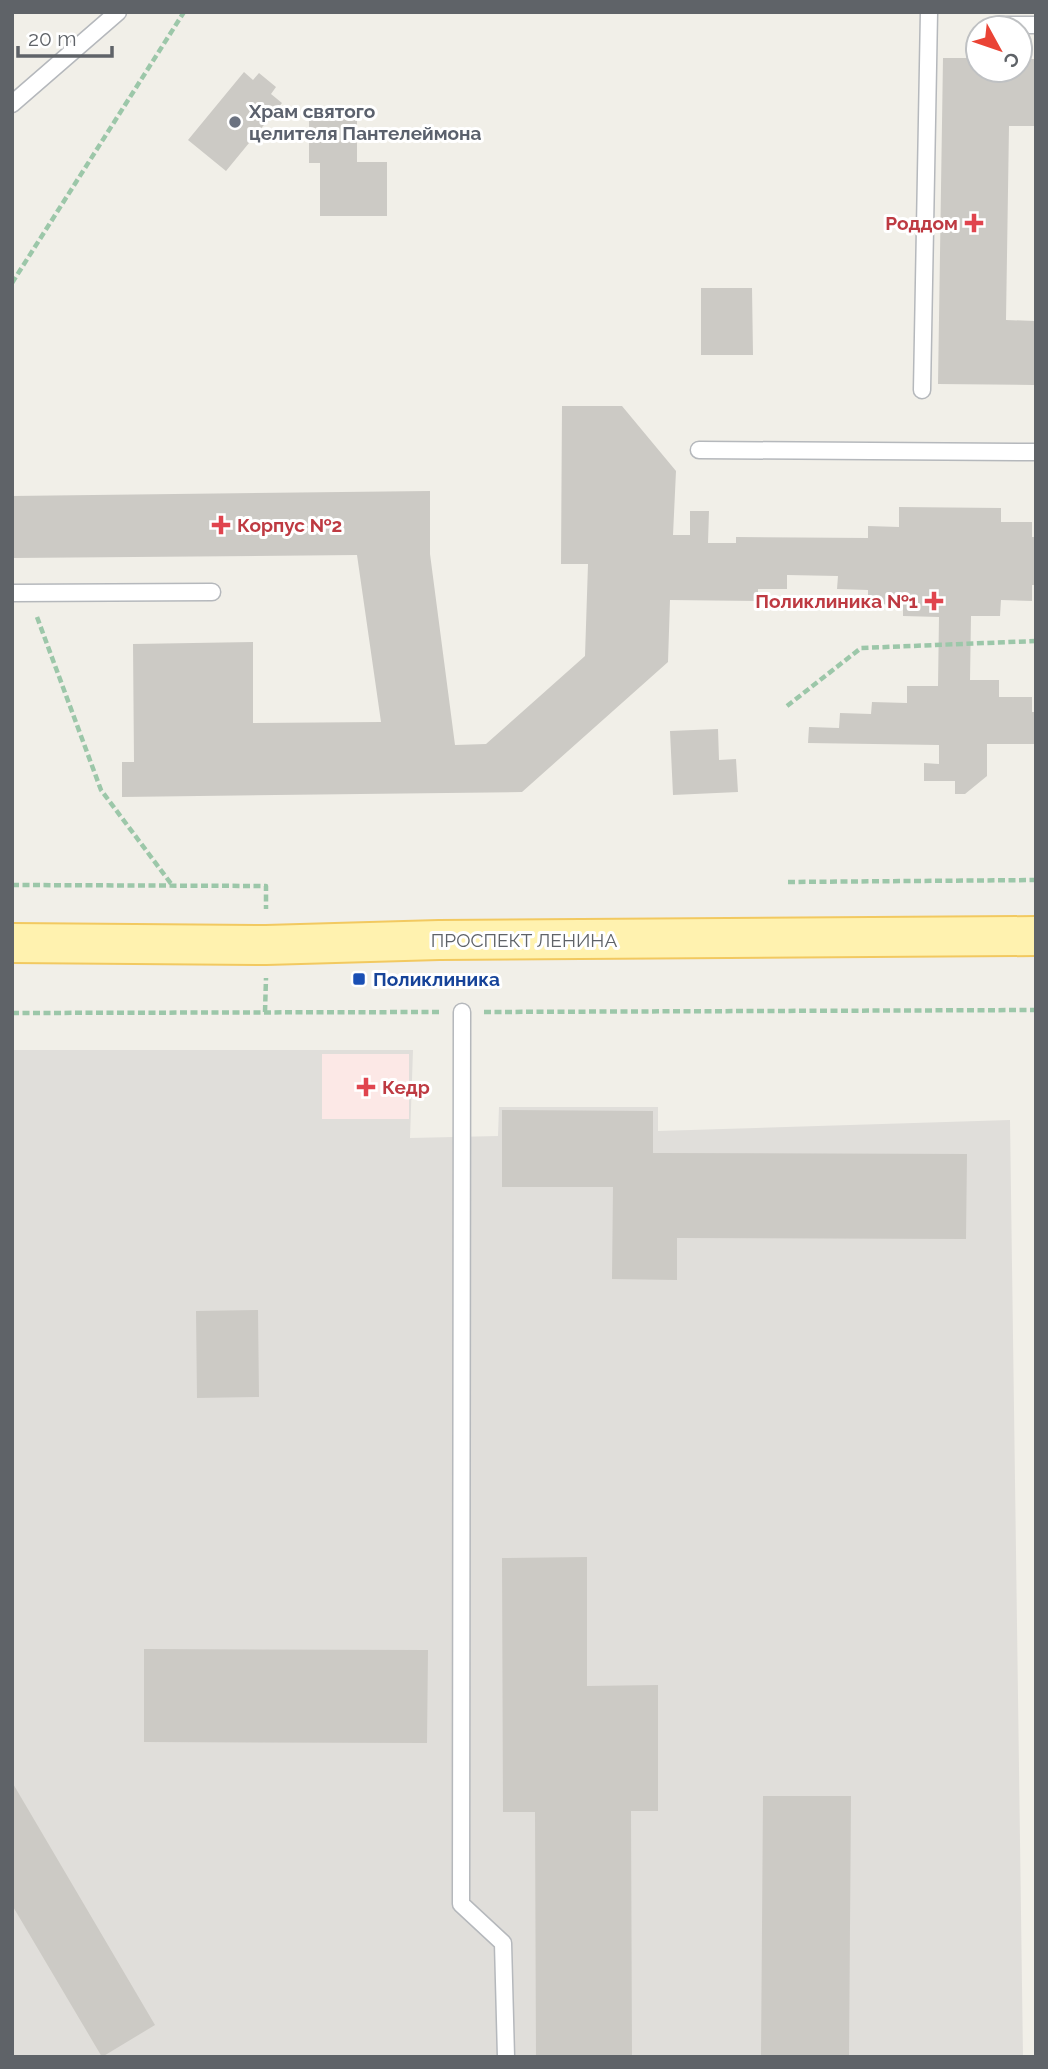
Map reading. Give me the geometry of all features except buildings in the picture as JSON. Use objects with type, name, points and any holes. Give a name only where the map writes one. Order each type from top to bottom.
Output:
[{"type":"main road","name":"ПРОСПЕКТ ЛЕНИНА","points":[[12,943],[266,945],[439,940],[1036,936]]},
{"type":"lane","points":[[12,104],[118,12]]},
{"type":"lane","points":[[922,390],[929,12]]},
{"type":"lane","points":[[699,450],[1036,452]]},
{"type":"lane","points":[[12,593],[212,592]]},
{"type":"lane","points":[[462,1012],[461,1905],[503,1943],[506,2057]]},
{"type":"path","points":[[12,283],[184,12]]},
{"type":"path","points":[[29,593],[52,662],[102,790],[172,886]]},
{"type":"path","points":[[787,706],[861,648],[1036,641]]},
{"type":"path","points":[[788,882],[1036,880]]},
{"type":"path","points":[[12,885],[266,887]]},
{"type":"path","points":[[12,1013],[1036,1010]]},
{"type":"shaded area","points":[[12,1050],[413,1050],[410,1138],[498,1136],[499,1107],[658,1107],[658,1131],[1010,1120],[1023,2057],[12,2057]]},
{"type":"shaded area","name":"Кедр","points":[[322,1054],[409,1054],[409,1119],[322,1119]]},
{"type":"place","name":"Храм святого целителя Пантелеймона","points":[[235,122]]},
{"type":"place","name":"Роддом","points":[[974,223]]},
{"type":"place","name":"Корпус №2","points":[[221,525]]},
{"type":"place","name":"Поликлиника №1","points":[[934,601]]},
{"type":"place","name":"Поликлиника","points":[[359,979]]},
{"type":"place","name":"Кедр","points":[[366,1087]]}]
